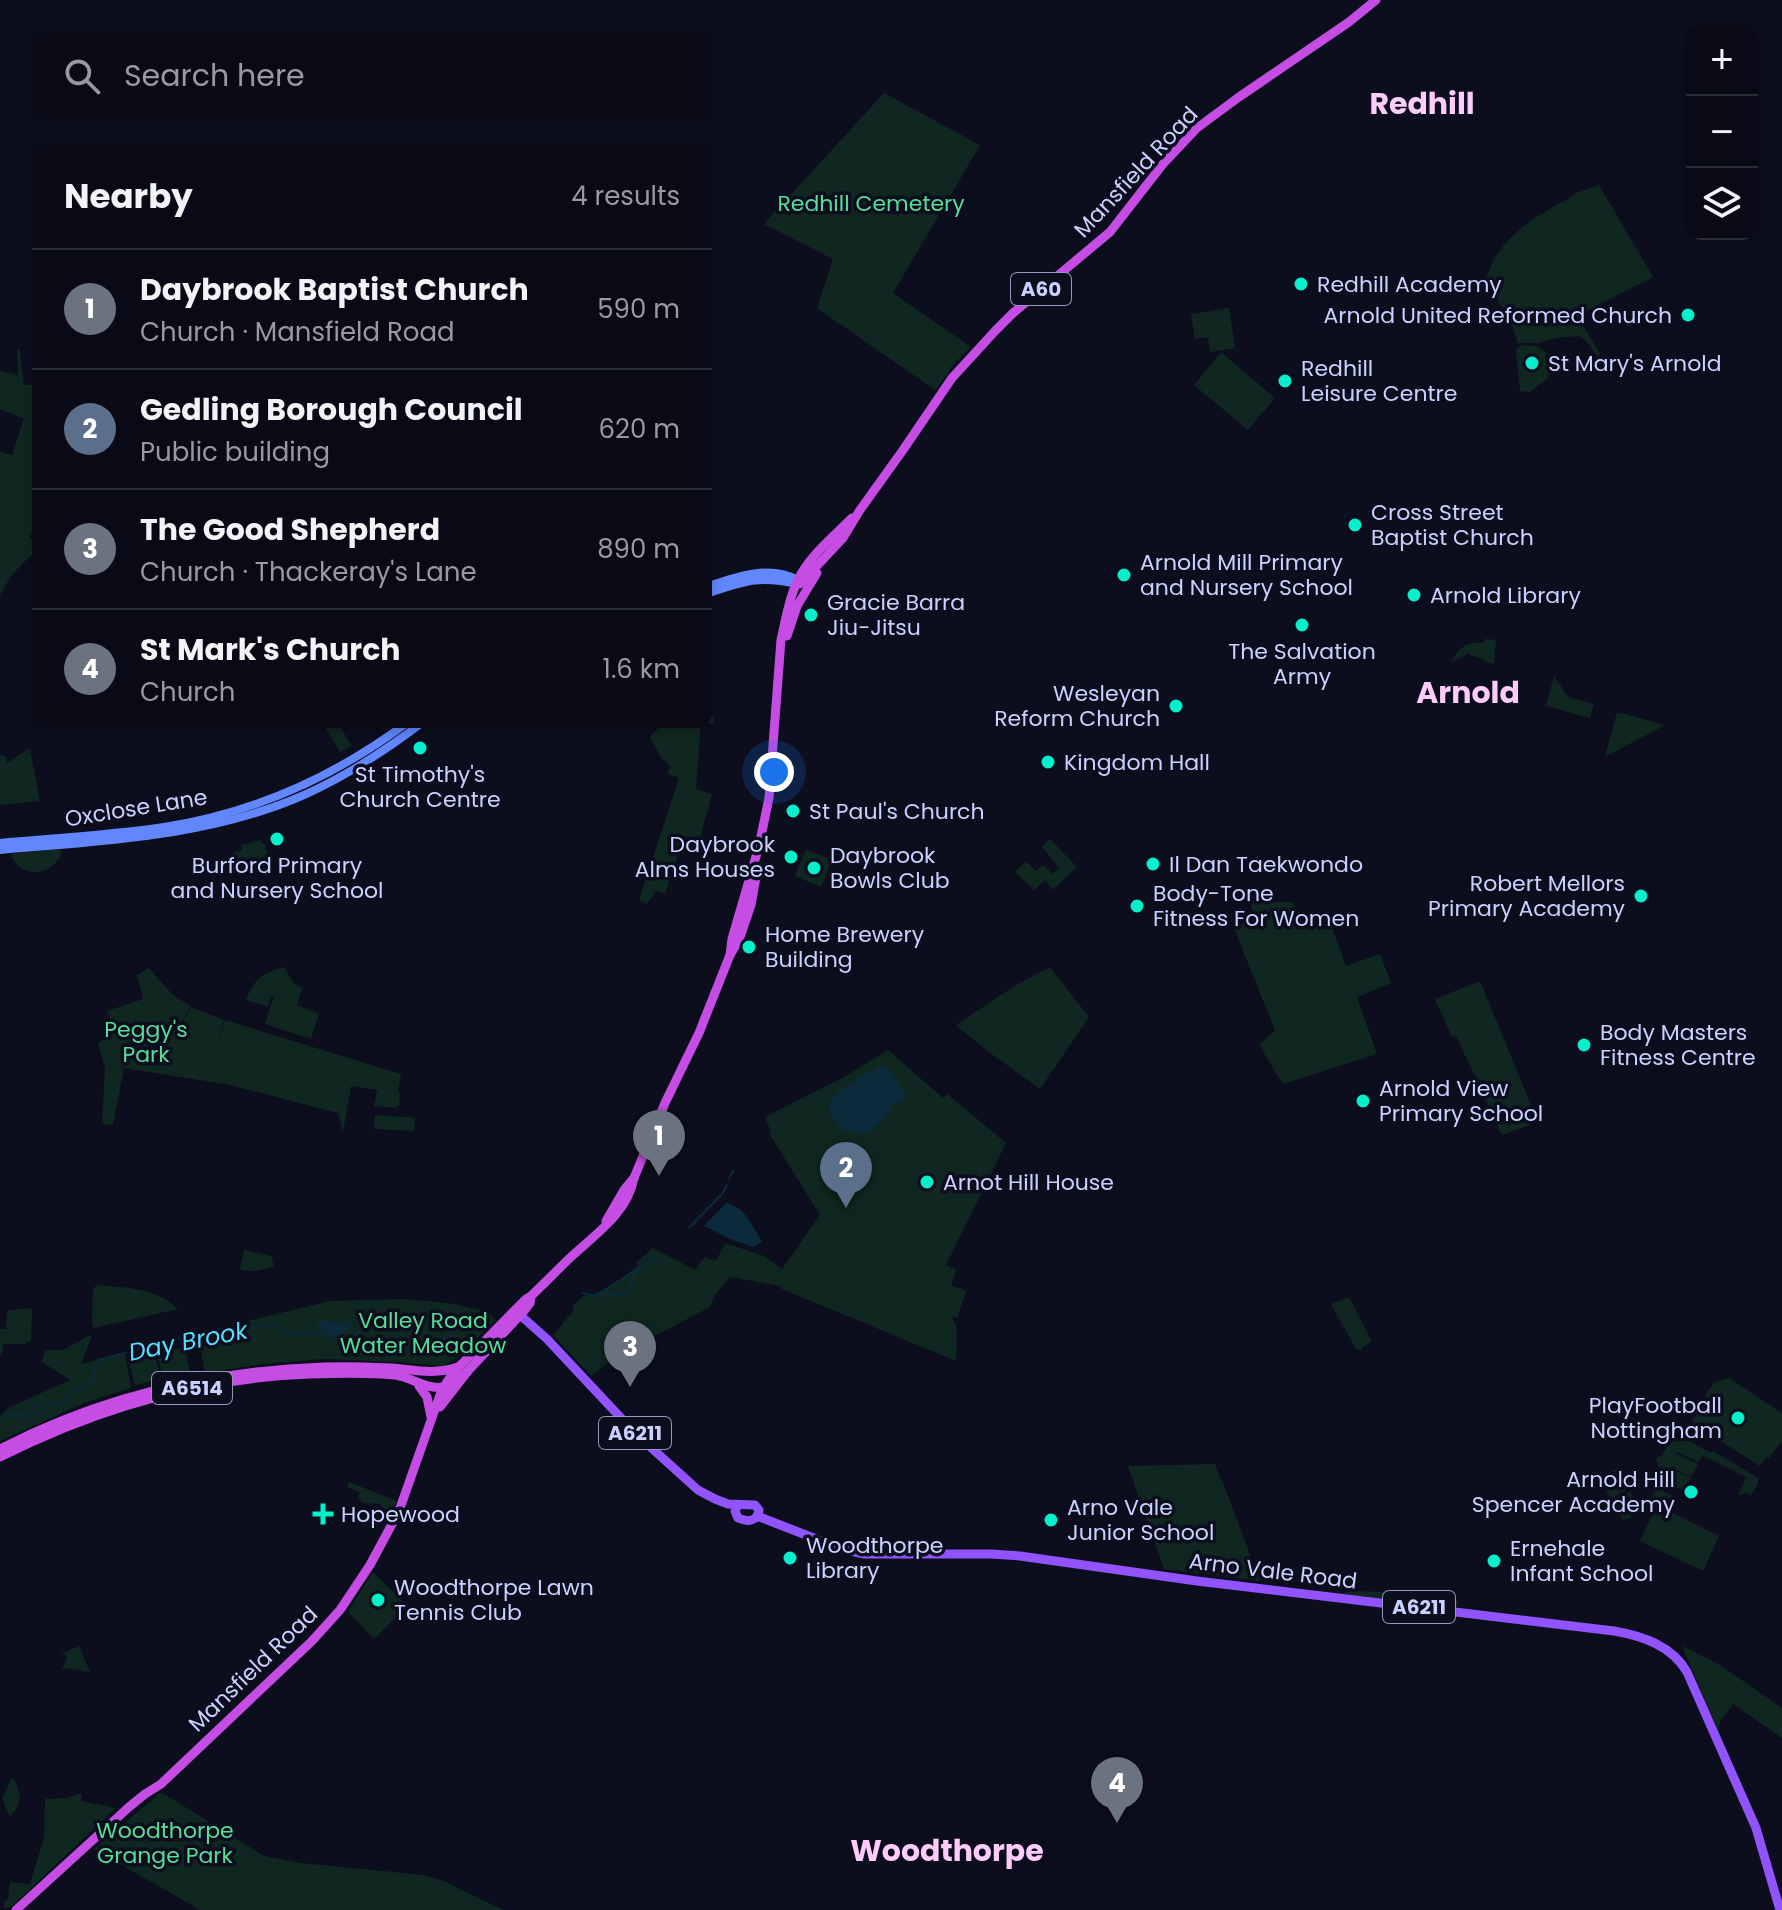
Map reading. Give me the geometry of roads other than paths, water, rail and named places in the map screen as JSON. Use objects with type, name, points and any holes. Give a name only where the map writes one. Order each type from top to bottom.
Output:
[{"type":"highway","name":"Mansfield Road","points":[[794,584],[843,538],[963,365],[1012,314],[1110,232],[1188,136],[1376,0]]},
{"type":"highway","name":"Mansfield Road","points":[[464,1369],[501,1336],[531,1296],[602,1229],[634,1178],[730,955],[766,816],[772,773],[779,658],[794,584],[860,510]]},
{"type":"highway","name":"Mansfield Road","points":[[779,658],[799,602],[829,554]]},
{"type":"highway","name":"Mansfield Road","points":[[794,584],[799,602]]},
{"type":"highway","name":"Mansfield Road","points":[[16,1910],[145,1794],[161,1784],[312,1641],[340,1610],[370,1565],[399,1511],[448,1386],[521,1311]]},
{"type":"highway","name":"A6514","points":[[0,1449],[44,1427],[105,1404],[166,1387],[308,1371],[423,1376],[464,1369]]},
{"type":"highway","name":"A6514","points":[[423,1376],[431,1387],[448,1386]]},
{"type":"highway","points":[[423,1376],[419,1386],[427,1397],[433,1418]]},
{"type":"highway","name":"A6514","points":[[0,1457],[51,1432],[108,1410],[220,1380]]},
{"type":"main road","points":[[734,578],[747,572],[792,571],[806,567]]},
{"type":"main road","points":[[712,585],[758,573],[780,574],[794,584]]},
{"type":"main road","points":[[712,592],[747,581],[769,579],[794,584]]},
{"type":"main road","name":"Oxclose Lane","points":[[0,843],[118,833],[195,821],[278,796],[316,779],[360,755],[399,728]]},
{"type":"main road","name":"Oxclose Lane","points":[[0,850],[193,829],[283,803],[360,766],[415,728]]},
{"type":"main road","points":[[360,755],[360,766]]},
{"type":"main road","name":"A6211","points":[[521,1311],[636,1434],[698,1490],[719,1501],[752,1504],[759,1510],[757,1516],[748,1521],[738,1518],[735,1511],[738,1505]]},
{"type":"main road","points":[[501,1336],[522,1325],[547,1339]]},
{"type":"main road","name":"Arno Vale Road","points":[[757,1516],[842,1549],[864,1554],[1020,1556],[1197,1581],[1614,1631],[1645,1639],[1674,1655],[1687,1672],[1756,1828],[1780,1910]]},
{"type":"water","points":[[881,1065],[891,1071],[906,1097],[893,1104],[883,1119],[870,1130],[859,1135],[853,1131],[844,1132],[830,1113],[830,1101],[841,1089],[874,1072]]},
{"type":"water","points":[[726,1203],[743,1212],[762,1241],[754,1247],[704,1226]]},
{"type":"water","points":[[324,1320],[353,1323],[336,1336],[326,1334],[317,1325]]},
{"type":"waterway","name":"Day Brook","points":[[729,1179],[733,1171]]},
{"type":"waterway","name":"Day Brook","points":[[689,1228],[727,1185]]},
{"type":"waterway","name":"Day Brook","points":[[583,1293],[593,1296],[601,1292],[612,1295],[625,1292],[636,1271],[657,1255]]},
{"type":"waterway","name":"Day Brook","points":[[603,1291],[635,1271]]},
{"type":"waterway","name":"Day Brook","points":[[0,1420],[15,1413],[27,1416],[40,1402],[64,1403],[71,1389],[93,1381],[98,1360],[189,1336],[274,1324],[290,1334],[317,1333],[342,1343],[356,1335],[369,1320],[375,1319],[404,1342],[426,1345],[437,1338],[448,1338],[461,1321],[477,1321]]},
{"type":"place","name":"Redhill Academy","points":[[1301,284]]},
{"type":"place","name":"Arnold United Reformed Church","points":[[1688,315]]},
{"type":"place","name":"St Mary's Arnold","points":[[1532,363]]},
{"type":"place","name":"Redhill Leisure Centre","points":[[1285,381]]},
{"type":"place","name":"Cross Street Baptist Church","points":[[1355,525]]},
{"type":"place","name":"Arnold Mill Primary and Nursery School","points":[[1124,575]]},
{"type":"place","name":"Arnold Library","points":[[1414,595]]},
{"type":"place","name":"Gracie Barra Jiu-Jitsu","points":[[811,615]]},
{"type":"place","name":"The Salvation Army","points":[[1302,625]]},
{"type":"place","name":"Wesleyan Reform Church","points":[[1176,706]]},
{"type":"place","name":"St Timothy's Church Centre","points":[[420,748]]},
{"type":"place","name":"Kingdom Hall","points":[[1048,762]]},
{"type":"place","name":"St Paul's Church","points":[[793,811]]},
{"type":"place","name":"Burford Primary and Nursery School","points":[[277,839]]},
{"type":"place","name":"Daybrook Alms Houses","points":[[791,857]]},
{"type":"place","name":"Il Dan Taekwondo","points":[[1153,864]]},
{"type":"place","name":"Daybrook Bowls Club","points":[[814,868]]},
{"type":"place","name":"Robert Mellors Primary Academy","points":[[1641,896]]},
{"type":"place","name":"Body-Tone Fitness For Women","points":[[1137,906]]},
{"type":"place","name":"Home Brewery Building","points":[[749,947]]},
{"type":"place","name":"Body Masters Fitness Centre","points":[[1584,1045]]},
{"type":"place","name":"Arnold View Primary School","points":[[1363,1101]]},
{"type":"place","name":"Daybrook Baptist Church","points":[[659,1176]]},
{"type":"place","name":"Arnot Hill House","points":[[927,1182]]},
{"type":"place","name":"Gedling Borough Council","points":[[846,1208]]},
{"type":"place","name":"The Good Shepherd","points":[[630,1387]]},
{"type":"place","name":"PlayFootball Nottingham","points":[[1738,1418]]},
{"type":"place","name":"Arnold Hill Spencer Academy","points":[[1691,1492]]},
{"type":"place","name":"Hopewood","points":[[323,1514]]},
{"type":"place","name":"Arno Vale Junior School","points":[[1051,1520]]},
{"type":"place","name":"Woodthorpe Library","points":[[790,1558]]},
{"type":"place","name":"Ernehale Infant School","points":[[1494,1561]]},
{"type":"place","name":"Woodthorpe Lawn Tennis Club","points":[[378,1600]]},
{"type":"place","name":"St Mark's Church","points":[[1117,1823]]},
{"type":"district","name":"Redhill","points":[[1422,103]]},
{"type":"district","name":"Arnold","points":[[1468,692]]},
{"type":"district","name":"Woodthorpe","points":[[947,1850]]},
{"type":"park label","name":"Redhill Cemetery","points":[[871,203]]},
{"type":"park label","name":"Peggy's Park","points":[[146,1042]]},
{"type":"park label","name":"Valley Road Water Meadow","points":[[423,1332]]},
{"type":"park label","name":"Woodthorpe Grange Park","points":[[165,1842]]}]
